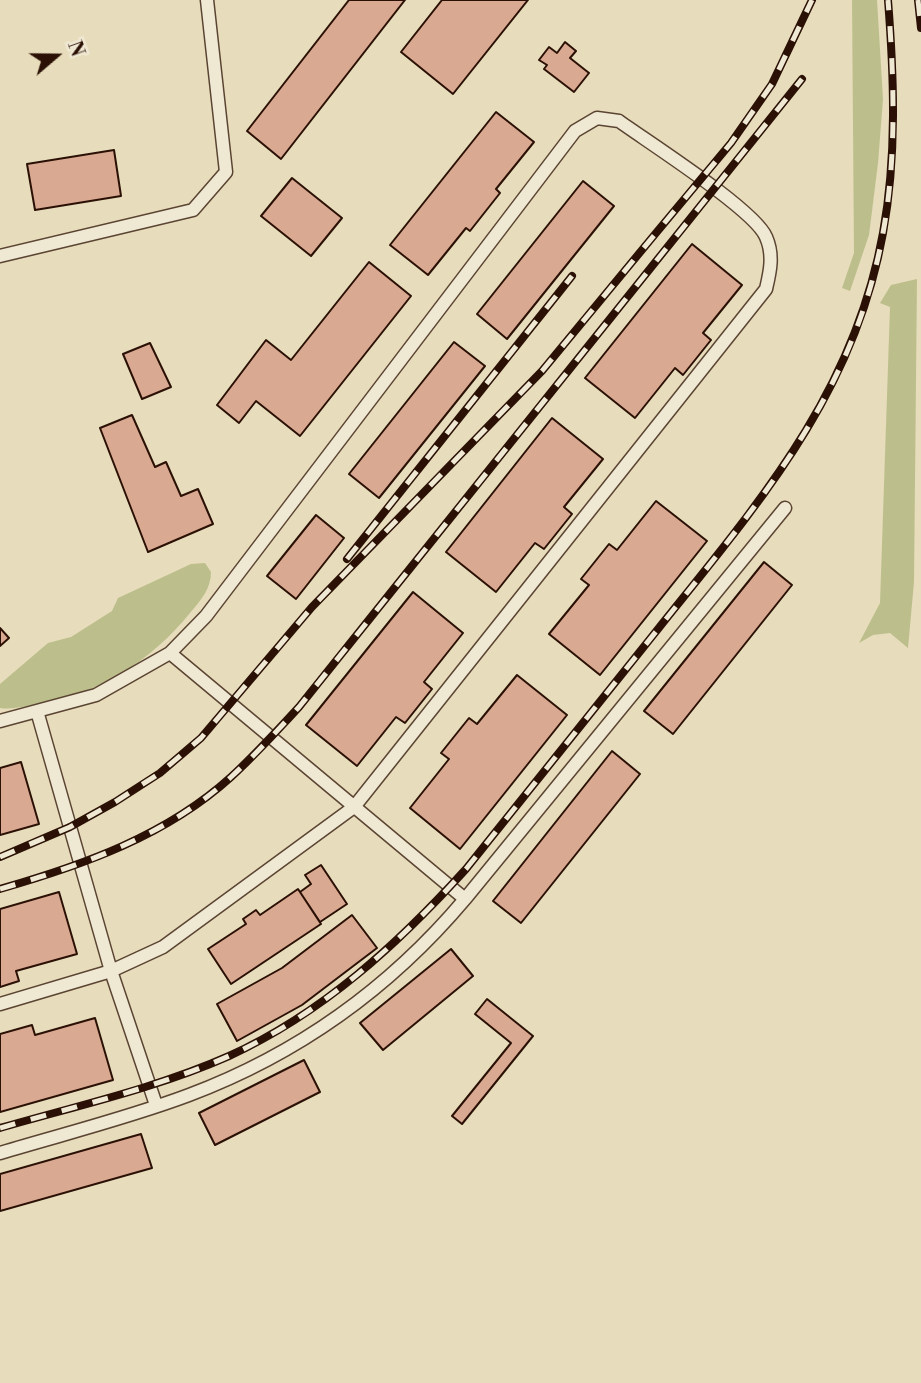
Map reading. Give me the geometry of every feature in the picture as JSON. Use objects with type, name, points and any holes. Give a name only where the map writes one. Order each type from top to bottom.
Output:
[{"type":"lane","points":[[0,256],[193,210],[226,172],[207,0]]},
{"type":"lane","points":[[0,722],[96,695],[170,653],[206,616],[575,131],[597,118],[619,121],[746,212],[766,236],[772,264],[766,289],[355,807],[163,947],[111,971],[0,1004]]},
{"type":"lane","points":[[0,1153],[156,1105],[234,1076],[329,1024],[404,966],[465,899],[785,508]]},
{"type":"lane","points":[[170,653],[465,899]]},
{"type":"lane","points":[[37,711],[111,971],[156,1105]]},
{"type":"green space","points":[[852,0],[877,0],[883,99],[869,235],[850,291],[842,288],[854,253]]},
{"type":"green space","points":[[917,279],[914,582],[908,648],[890,633],[873,635],[859,643],[880,603],[890,307],[880,303],[891,285]]},
{"type":"green space","points":[[205,563],[211,572],[211,578],[201,599],[175,631],[141,660],[122,673],[82,692],[37,704],[0,708],[0,684],[48,643],[71,637],[112,611],[118,598],[191,564]]},
{"type":"building","points":[[349,0],[405,0],[281,159],[247,131]]},
{"type":"building","points":[[442,0],[528,0],[453,94],[401,52]]},
{"type":"building","points":[[565,42],[576,51],[570,58],[589,73],[574,92],[544,69],[547,65],[539,60],[549,47],[557,53]]},
{"type":"building","points":[[496,112],[534,142],[496,189],[500,193],[470,231],[466,228],[428,275],[390,245]]},
{"type":"building","points":[[114,150],[121,196],[35,210],[27,164]]},
{"type":"building","points":[[292,178],[342,218],[311,256],[261,216]]},
{"type":"building","points":[[583,181],[614,206],[507,339],[477,314]]},
{"type":"building","points":[[692,244],[742,285],[703,333],[711,340],[683,375],[675,368],[635,418],[585,378]]},
{"type":"building","points":[[369,262],[411,296],[300,436],[256,401],[239,423],[217,405],[266,340],[291,360]]},
{"type":"building","points":[[454,342],[485,366],[379,498],[349,474]]},
{"type":"building","points":[[150,343],[171,387],[142,399],[123,354]]},
{"type":"building","points":[[132,415],[155,467],[166,462],[181,496],[198,489],[213,524],[148,552],[100,428]]},
{"type":"building","points":[[552,418],[603,459],[564,507],[572,514],[544,549],[535,543],[496,592],[446,552]]},
{"type":"building","points":[[656,501],[707,541],[600,675],[549,634],[589,585],[581,579],[609,544],[617,550]]},
{"type":"building","points":[[316,515],[344,538],[296,599],[267,576]]},
{"type":"building","points":[[764,562],[792,585],[673,734],[644,711]]},
{"type":"building","points":[[413,592],[463,633],[424,682],[432,689],[405,723],[396,717],[357,766],[306,725]]},
{"type":"building","points":[[0,628],[9,638],[0,646]]},
{"type":"building","points":[[517,675],[567,715],[460,849],[410,808],[449,759],[441,753],[469,718],[477,724]]},
{"type":"building","points":[[612,751],[640,774],[521,923],[493,901]]},
{"type":"building","points":[[21,762],[39,824],[0,835],[0,768]]},
{"type":"building","points":[[321,865],[347,904],[320,922],[300,892],[311,884],[305,875]]},
{"type":"building","points":[[298,889],[321,924],[231,984],[208,949],[246,924],[243,919],[256,910],[260,915]]},
{"type":"building","points":[[59,892],[77,954],[16,971],[19,981],[0,987],[0,909]]},
{"type":"building","points":[[352,915],[377,948],[302,1005],[237,1041],[217,1004],[282,968]]},
{"type":"building","points":[[451,949],[473,976],[383,1050],[360,1023]]},
{"type":"building","points":[[487,999],[533,1036],[462,1124],[452,1116],[511,1043],[475,1014]]},
{"type":"building","points":[[95,1018],[113,1080],[0,1112],[0,1034],[32,1025],[35,1035]]},
{"type":"building","points":[[304,1060],[320,1092],[215,1145],[199,1113]]},
{"type":"building","points":[[141,1134],[152,1168],[0,1211],[0,1174]]},
{"type":"railway","points":[[0,857],[70,827],[115,802],[160,773],[201,738],[312,607],[542,371],[731,143],[772,84],[812,0]]},
{"type":"railway","points":[[0,1128],[145,1087],[229,1056],[296,1019],[357,974],[414,924],[466,869],[731,538],[797,445],[825,397],[850,346],[869,291],[883,233],[891,175],[893,87],[888,0]]},
{"type":"railway","points":[[918,0],[921,28]]},
{"type":"railway","points":[[0,889],[92,859],[151,832],[206,798],[257,752],[299,707],[802,79]]},
{"type":"railway","points":[[347,559],[572,276]]}]
